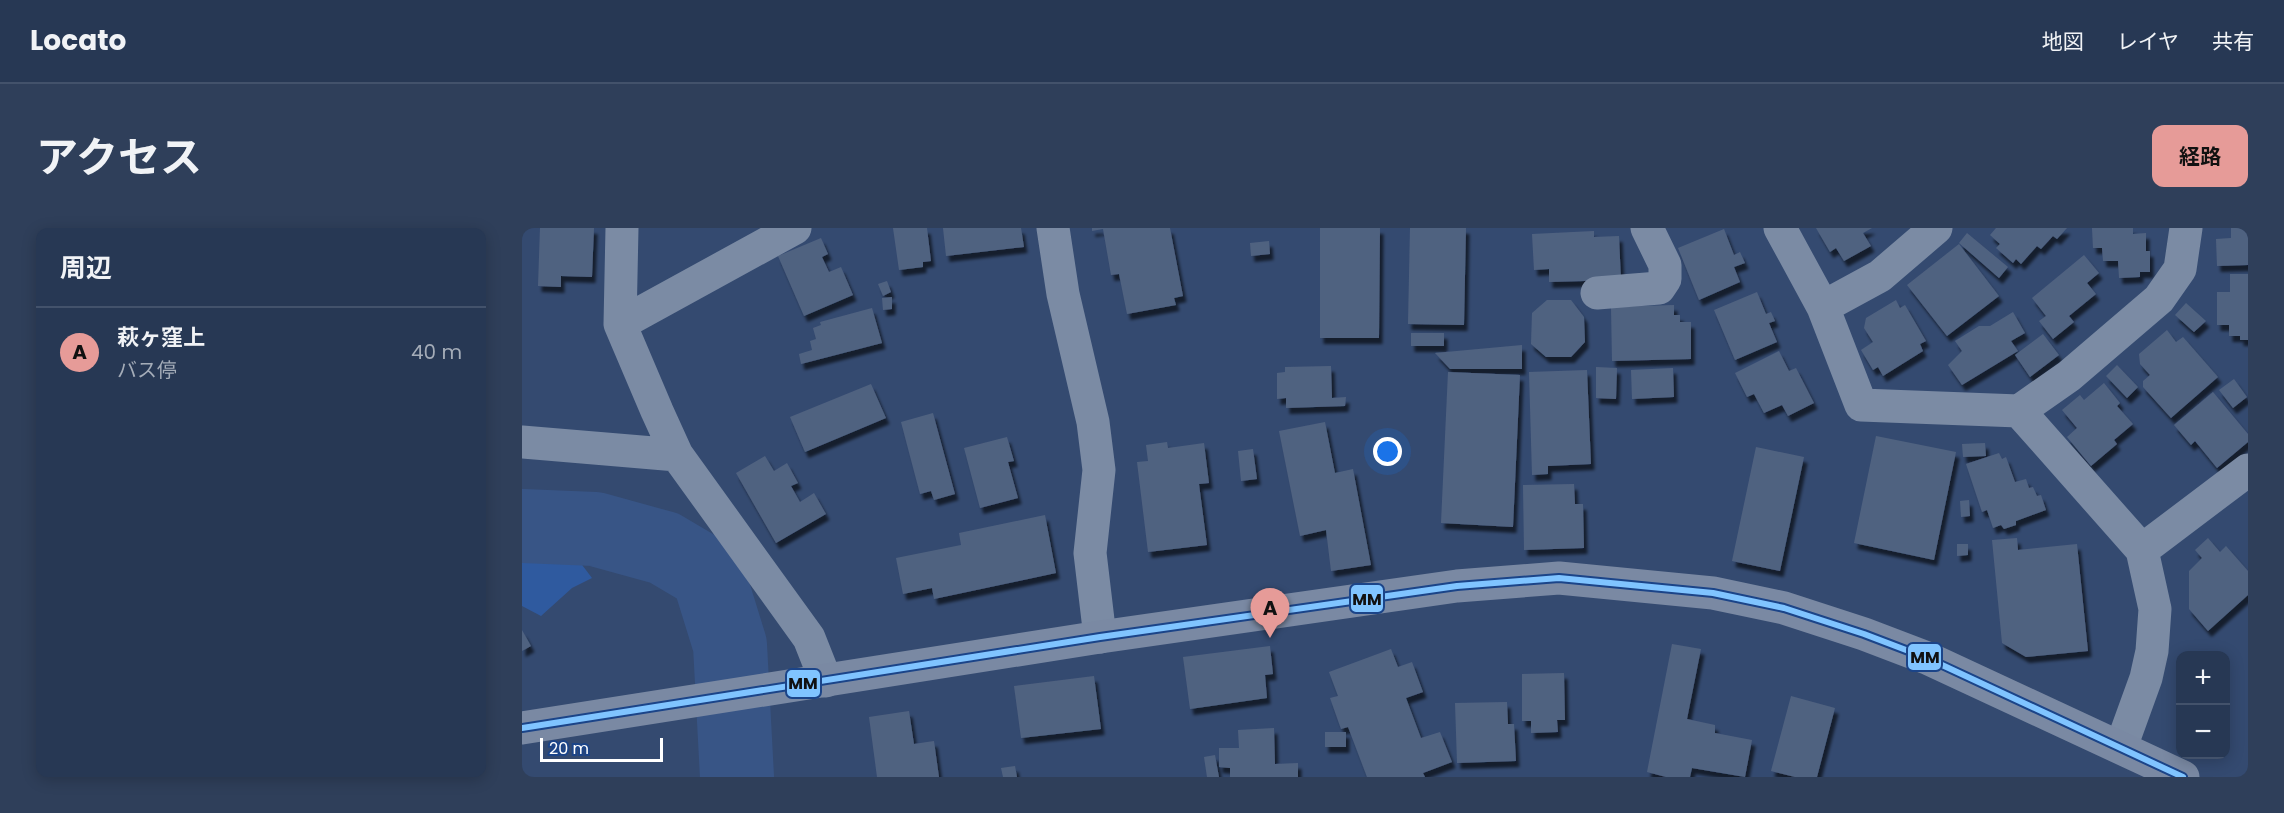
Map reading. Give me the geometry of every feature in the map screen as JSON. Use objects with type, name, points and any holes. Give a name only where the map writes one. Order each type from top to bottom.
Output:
[{"type":"main road","points":[[522,728],[1100,637],[1498,582],[1559,578],[1713,593],[1784,608],[1864,634],[1927,658],[2182,777]]},
{"type":"street","points":[[622,228],[620,324],[677,455],[809,638],[818,682]]},
{"type":"street","points":[[620,324],[795,228]]},
{"type":"street","points":[[1053,228],[1063,294],[1093,422],[1099,471],[1090,553],[1100,637]]},
{"type":"street","points":[[1597,293],[1659,288],[1665,279],[1665,265],[1647,228]]},
{"type":"street","points":[[1780,228],[1823,307],[1861,405],[2019,411],[2069,376],[2159,299],[2180,269],[2186,228]]},
{"type":"street","points":[[1823,307],[1880,276],[1936,228]]},
{"type":"street","points":[[2019,411],[2142,550],[2155,609],[2152,651],[2121,747]]},
{"type":"street","points":[[522,442],[677,455]]},
{"type":"street","points":[[2142,550],[2248,470]]},
{"type":"shaded area","points":[[529,539],[570,549],[592,578],[572,588],[541,616],[522,606],[522,540]]},
{"type":"building","points":[[540,228],[594,228],[592,277],[561,276],[561,287],[538,286]]},
{"type":"building","points":[[893,228],[927,228],[931,261],[923,262],[923,267],[899,270]]},
{"type":"building","points":[[943,228],[1021,228],[1024,247],[946,256]]},
{"type":"building","points":[[1092,228],[1170,228],[1183,296],[1174,298],[1176,305],[1127,314],[1119,274],[1111,275],[1103,229],[1092,231]]},
{"type":"building","points":[[1320,228],[1380,228],[1379,338],[1320,338]]},
{"type":"building","points":[[1410,228],[1466,228],[1464,325],[1408,324]]},
{"type":"building","points":[[1816,228],[1872,228],[1863,233],[1871,246],[1844,261],[1836,248],[1830,252]]},
{"type":"building","points":[[1996,228],[2067,228],[2057,239],[2053,236],[2041,249],[2037,246],[2021,264],[2016,259],[2013,263],[1996,248],[2000,244],[1990,235]]},
{"type":"building","points":[[2092,228],[2133,228],[2133,234],[2146,233],[2146,251],[2150,251],[2150,272],[2140,272],[2140,277],[2119,278],[2118,261],[2103,261],[2102,248],[2093,248]]},
{"type":"building","points":[[2231,228],[2248,228],[2248,265],[2217,266],[2216,239],[2231,238]]},
{"type":"building","points":[[1724,229],[1734,255],[1740,252],[1745,263],[1734,267],[1740,282],[1699,300],[1678,248]]},
{"type":"building","points":[[1594,231],[1594,237],[1619,236],[1621,280],[1549,282],[1549,269],[1534,270],[1532,234]]},
{"type":"building","points":[[1967,233],[2008,267],[1999,278],[1959,243]]},
{"type":"building","points":[[821,238],[828,254],[822,257],[829,272],[841,267],[853,295],[804,316],[778,256]]},
{"type":"building","points":[[1269,241],[1270,254],[1251,256],[1250,243]]},
{"type":"building","points":[[1959,244],[1999,296],[1947,336],[1907,285]]},
{"type":"building","points":[[2084,255],[2099,273],[2087,283],[2096,294],[2069,316],[2074,322],[2053,339],[2039,321],[2046,316],[2032,298]]},
{"type":"building","points":[[2230,274],[2248,274],[2248,340],[2240,340],[2240,336],[2229,336],[2229,325],[2217,325],[2217,292],[2230,292]]},
{"type":"building","points":[[887,281],[891,292],[883,296],[878,284]]},
{"type":"building","points":[[1757,292],[1766,314],[1771,312],[1775,321],[1769,323],[1777,342],[1735,360],[1714,310]]},
{"type":"building","points":[[892,297],[892,309],[883,310],[882,298]]},
{"type":"building","points":[[1547,300],[1571,300],[1584,317],[1585,342],[1571,357],[1546,357],[1531,344],[1532,313]]},
{"type":"building","points":[[1896,300],[1900,308],[1905,305],[1926,341],[1920,344],[1923,351],[1883,376],[1878,367],[1873,370],[1861,350],[1873,342],[1864,328],[1866,318]]},
{"type":"building","points":[[2186,303],[2206,321],[2194,332],[2175,315]]},
{"type":"building","points":[[1674,305],[1674,315],[1680,315],[1680,322],[1691,322],[1691,359],[1612,361],[1611,307]]},
{"type":"building","points":[[872,308],[882,343],[801,364],[799,354],[812,350],[810,341],[816,339],[813,328],[821,325],[820,322]]},
{"type":"building","points":[[2013,312],[2025,333],[2011,341],[2018,351],[1962,385],[1948,365],[1962,351],[1955,341],[1979,326],[1990,326]]},
{"type":"building","points":[[2167,330],[2176,342],[2183,337],[2218,377],[2171,418],[2143,387],[2143,381],[2150,375],[2140,364],[2139,354]]},
{"type":"building","points":[[1411,333],[1444,333],[1444,346],[1411,346]]},
{"type":"building","points":[[2043,334],[2059,355],[2030,377],[2015,355]]},
{"type":"building","points":[[1522,345],[1522,369],[1450,369],[1435,353]]},
{"type":"building","points":[[1779,351],[1789,371],[1796,368],[1814,403],[1788,416],[1782,405],[1764,413],[1754,394],[1747,397],[1735,373]]},
{"type":"building","points":[[2117,365],[2138,387],[2127,398],[2106,376]]},
{"type":"building","points":[[1331,366],[1332,398],[1346,397],[1345,406],[1286,408],[1286,398],[1277,399],[1277,373],[1285,372],[1285,367]]},
{"type":"building","points":[[1596,367],[1617,368],[1616,399],[1596,398]]},
{"type":"building","points":[[1673,368],[1674,397],[1632,399],[1631,370]]},
{"type":"building","points":[[1587,370],[1591,464],[1548,466],[1548,474],[1532,475],[1529,372]]},
{"type":"building","points":[[1448,372],[1520,375],[1513,527],[1441,523]]},
{"type":"building","points":[[2234,379],[2247,397],[2233,408],[2219,390]]},
{"type":"building","points":[[2104,383],[2120,403],[2117,406],[2133,424],[2114,440],[2117,444],[2091,466],[2067,437],[2077,428],[2062,410],[2080,395],[2084,400]]},
{"type":"building","points":[[871,384],[886,418],[805,452],[790,417]]},
{"type":"building","points":[[2213,392],[2248,434],[2248,442],[2217,468],[2195,441],[2191,445],[2174,425]]},
{"type":"building","points":[[933,413],[955,494],[934,500],[931,491],[920,494],[901,422]]},
{"type":"building","points":[[1325,422],[1335,473],[1353,469],[1371,565],[1331,571],[1326,530],[1300,536],[1279,431]]},
{"type":"building","points":[[1876,436],[1956,452],[1934,560],[1854,543]]},
{"type":"building","points":[[1007,437],[1014,461],[1008,462],[1018,498],[980,508],[964,448]]},
{"type":"building","points":[[1167,442],[1168,448],[1204,443],[1209,483],[1199,484],[1207,545],[1148,552],[1137,462],[1148,461],[1146,445]]},
{"type":"building","points":[[1985,443],[1986,456],[1963,457],[1962,444]]},
{"type":"building","points":[[1756,447],[1804,457],[1780,571],[1732,561]]},
{"type":"building","points":[[1253,449],[1257,479],[1241,481],[1238,451]]},
{"type":"building","points":[[1999,453],[2002,459],[2006,457],[2015,482],[2026,479],[2029,488],[2033,487],[2037,496],[2041,495],[2046,510],[2016,521],[2016,525],[2004,529],[2001,525],[1993,528],[1987,510],[1982,512],[1966,464]]},
{"type":"building","points":[[765,456],[774,471],[787,463],[798,483],[791,486],[800,502],[814,493],[826,514],[776,543],[736,473]]},
{"type":"building","points":[[1574,484],[1575,504],[1583,504],[1584,548],[1524,550],[1523,485]]},
{"type":"building","points":[[1969,500],[1970,516],[1961,517],[1960,501]]},
{"type":"building","points":[[1045,515],[1056,573],[934,599],[932,588],[903,594],[896,558],[961,545],[959,533]]},
{"type":"building","points":[[2017,538],[2018,550],[2077,544],[2088,651],[2026,657],[2002,643],[1992,540]]},
{"type":"building","points":[[2208,538],[2220,552],[2226,546],[2248,571],[2248,595],[2208,631],[2189,609],[2189,571],[2202,558],[2195,550]]},
{"type":"building","points":[[1957,544],[1968,544],[1968,555],[1957,556]]},
{"type":"building","points":[[522,630],[531,646],[522,651]]},
{"type":"building","points":[[1672,644],[1701,649],[1687,719],[1715,725],[1715,733],[1752,740],[1745,777],[1692,768],[1690,777],[1666,777],[1647,772]]},
{"type":"building","points":[[1270,646],[1273,674],[1265,675],[1267,698],[1190,709],[1183,657]]},
{"type":"building","points":[[1391,649],[1398,667],[1412,662],[1423,692],[1406,698],[1421,738],[1440,732],[1452,762],[1423,773],[1425,777],[1367,777],[1348,727],[1341,729],[1330,698],[1338,696],[1329,672]]},
{"type":"building","points":[[1564,673],[1565,720],[1557,720],[1558,732],[1531,733],[1531,721],[1522,721],[1522,674]]},
{"type":"building","points":[[1094,676],[1101,729],[1021,738],[1014,686]]},
{"type":"building","points":[[1791,696],[1835,708],[1817,777],[1795,777],[1771,771]]},
{"type":"building","points":[[1507,702],[1508,724],[1514,724],[1516,761],[1457,763],[1455,703]]},
{"type":"building","points":[[909,711],[914,744],[934,741],[939,777],[877,777],[869,717]]},
{"type":"building","points":[[1274,728],[1275,764],[1298,763],[1298,777],[1230,777],[1230,768],[1219,767],[1219,748],[1239,748],[1238,730]]},
{"type":"building","points":[[1325,732],[1346,732],[1346,747],[1325,747]]},
{"type":"building","points":[[1215,755],[1219,777],[1207,777],[1204,757]]},
{"type":"building","points":[[1015,766],[1017,777],[1003,777],[1001,768]]},
{"type":"waterway","points":[[522,526],[595,529],[664,548],[708,574],[730,645],[737,777]]},
{"type":"transit line","name":"MM","points":[[522,728],[1100,637],[1457,586],[1559,578],[1713,593],[1784,608],[1864,634],[1927,658],[2183,777]]},
{"type":"place","name":"萩ヶ窪上","points":[[1270,638]]}]
